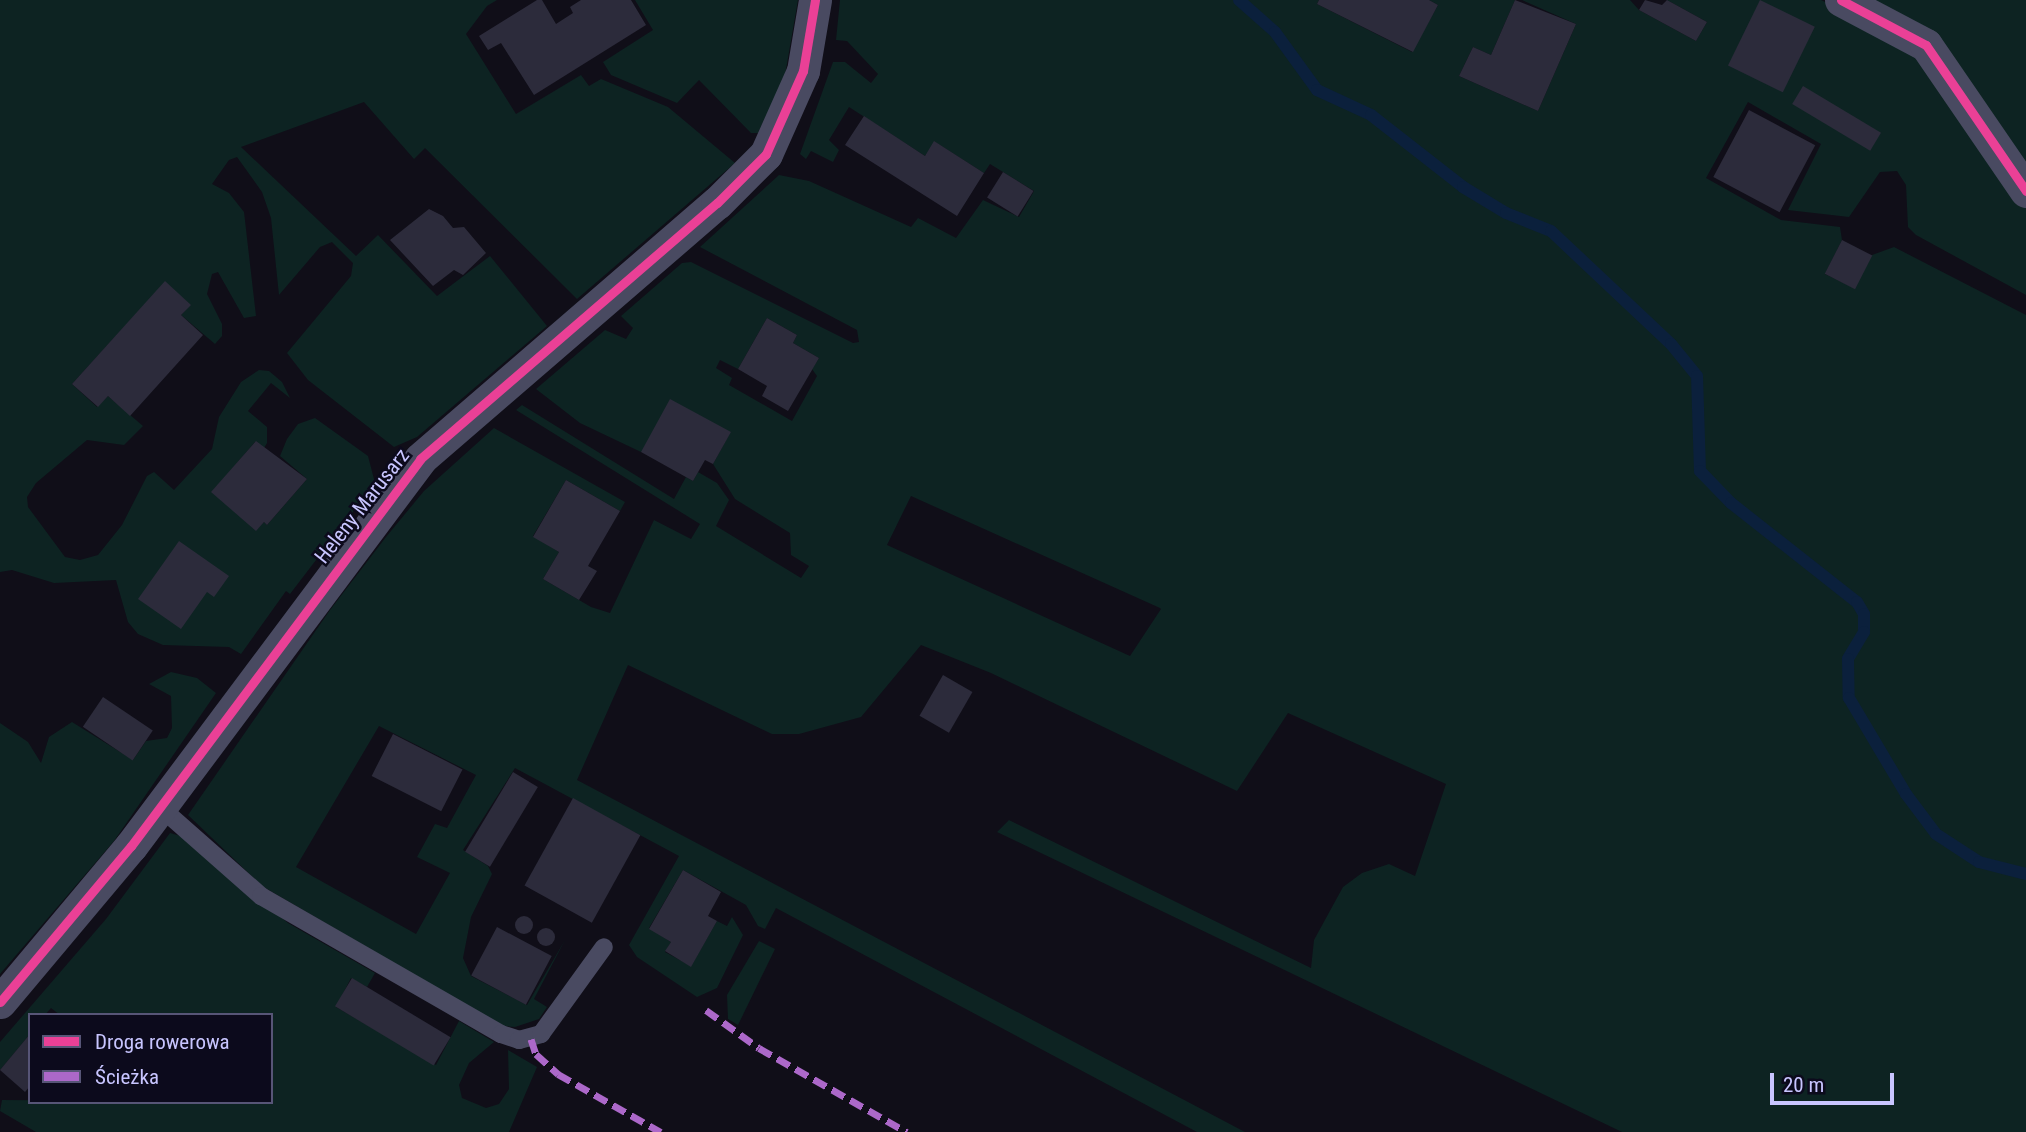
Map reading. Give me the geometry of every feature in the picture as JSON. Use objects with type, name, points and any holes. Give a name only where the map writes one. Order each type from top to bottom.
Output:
[{"type":"street","name":"Heleny Marusarz","points":[[0,1002],[160,807],[420,458],[717,203],[766,154],[803,71],[815,0]]},
{"type":"street","points":[[1841,0],[1926,45],[2026,191]]},
{"type":"lane","points":[[160,807],[261,896],[510,1037],[531,1039],[541,1034],[604,947]]},
{"type":"green space","points":[[0,0],[497,0],[487,6],[466,34],[516,114],[581,75],[589,86],[601,79],[668,107],[735,163],[577,299],[425,148],[414,159],[364,102],[241,147],[356,256],[378,235],[437,296],[490,256],[547,326],[417,437],[394,447],[308,380],[287,353],[351,276],[353,263],[332,242],[320,247],[279,295],[271,218],[262,192],[237,157],[229,160],[212,184],[229,193],[244,212],[256,316],[244,318],[218,272],[212,274],[207,294],[222,324],[222,336],[215,344],[181,315],[190,305],[165,282],[72,384],[97,407],[108,396],[143,426],[124,445],[87,440],[36,483],[27,497],[28,507],[65,557],[80,560],[98,555],[122,525],[147,476],[154,472],[174,490],[212,449],[219,417],[241,382],[259,370],[269,371],[282,382],[290,398],[271,383],[248,411],[267,427],[267,443],[264,448],[255,442],[212,492],[256,530],[264,522],[267,525],[307,479],[280,456],[287,439],[298,424],[315,418],[368,456],[375,483],[290,594],[286,591],[241,654],[229,647],[163,645],[138,634],[128,622],[116,580],[54,583],[12,570],[0,572]]},
{"type":"green space","points":[[635,0],[798,0],[785,75],[758,133],[751,133],[699,80],[677,103],[611,75],[603,62],[653,30]]},
{"type":"green space","points":[[840,0],[1319,0],[1317,4],[1412,52],[1438,5],[1429,0],[1515,0],[1491,55],[1473,47],[1459,76],[1538,111],[1576,24],[1522,0],[1630,0],[1639,10],[1696,41],[1707,22],[1667,0],[1821,0],[1911,44],[2026,207],[2026,295],[1916,235],[1908,227],[1906,185],[1897,171],[1880,172],[1849,217],[1788,210],[1821,144],[1748,102],[1706,178],[1781,220],[1840,227],[1842,240],[1825,274],[1854,288],[1872,255],[1894,247],[2026,315],[2026,1132],[1622,1132],[997,832],[1009,820],[1311,968],[1314,940],[1343,887],[1362,873],[1389,864],[1415,876],[1446,784],[1288,713],[1237,791],[991,673],[921,645],[861,717],[799,734],[772,734],[628,665],[577,780],[1245,1132],[1197,1132],[776,908],[765,929],[758,926],[746,905],[683,870],[649,928],[671,942],[665,952],[691,966],[717,921],[727,926],[732,917],[743,935],[717,988],[697,997],[637,957],[629,945],[679,856],[515,768],[463,850],[488,866],[492,874],[471,917],[463,958],[471,976],[527,1005],[565,940],[534,999],[547,1007],[539,1019],[515,1027],[502,1026],[262,886],[188,815],[330,610],[386,537],[424,491],[494,428],[625,502],[620,511],[566,480],[533,536],[559,552],[543,579],[591,607],[610,613],[654,520],[691,539],[700,524],[516,410],[522,405],[674,499],[686,477],[693,481],[698,472],[717,483],[729,500],[716,526],[801,578],[809,566],[791,555],[790,533],[735,499],[713,464],[730,433],[641,452],[580,423],[536,389],[605,330],[626,339],[633,328],[621,316],[682,263],[691,262],[853,343],[859,342],[857,330],[700,247],[779,175],[809,181],[911,227],[918,218],[956,238],[983,200],[1019,217],[1034,191],[990,164],[984,173],[935,142],[925,156],[849,107],[829,140],[839,150],[833,162],[811,151],[806,159],[800,154],[833,62],[845,62],[871,83],[878,74],[847,41],[836,40]],"holes":[[[767,318],[797,335],[793,343],[819,358],[812,369],[817,376],[792,421],[729,385],[732,378],[716,368],[720,360],[738,369]],[[911,496],[1161,609],[1130,656],[887,545]],[[379,726],[476,775],[447,828],[435,824],[417,857],[450,873],[416,934],[296,867]]]},
{"type":"green space","points":[[1870,0],[2026,0],[2026,180]]},
{"type":"green space","points":[[171,672],[197,678],[216,693],[114,841],[0,974],[0,723],[28,742],[41,763],[49,737],[72,722],[133,760],[146,741],[167,738],[172,728],[171,696],[149,684]]},
{"type":"green space","points":[[170,833],[184,837],[288,923],[375,973],[367,987],[351,978],[336,1007],[436,1065],[459,1021],[494,1042],[469,1063],[459,1085],[462,1098],[486,1108],[499,1104],[509,1089],[508,1050],[537,1067],[509,1132],[36,1132],[0,1111],[2,1100],[28,1100],[28,1104],[273,1104],[273,1013],[57,1013],[51,1008],[47,1013],[28,1013],[28,1036],[0,1070],[0,1042],[106,919]]},
{"type":"green space","points":[[759,941],[775,949],[738,1025],[728,1019],[727,995]]},
{"type":"building","points":[[537,0],[542,0],[556,24],[573,13],[570,7],[581,0],[631,0],[646,25],[534,95],[501,43],[488,50],[479,36]]},
{"type":"building","points":[[1319,0],[1429,0],[1438,5],[1413,52],[1317,4]]},
{"type":"building","points":[[1515,0],[1576,24],[1538,111],[1459,76],[1473,47],[1491,55]]},
{"type":"building","points":[[1645,0],[1662,5],[1667,0],[1707,22],[1696,41],[1639,10]]},
{"type":"building","points":[[1760,0],[1815,27],[1783,92],[1728,66]]},
{"type":"building","points":[[1803,86],[1881,133],[1870,151],[1792,104]]},
{"type":"building","points":[[1749,110],[1815,145],[1780,212],[1713,177]]},
{"type":"building","points":[[864,116],[925,156],[934,141],[984,173],[957,216],[845,145]]},
{"type":"building","points":[[1003,172],[1034,191],[1018,217],[987,197]]},
{"type":"building","points":[[429,209],[443,216],[453,228],[464,227],[486,253],[463,275],[454,270],[433,286],[390,240]]},
{"type":"building","points":[[1842,240],[1872,255],[1855,289],[1825,274]]},
{"type":"building","points":[[165,281],[191,305],[181,315],[203,335],[130,416],[108,396],[98,407],[72,384]]},
{"type":"building","points":[[767,318],[797,335],[793,343],[819,358],[788,411],[762,396],[767,386],[738,369]]},
{"type":"building","points":[[670,399],[731,432],[713,464],[705,460],[693,481],[641,452]]},
{"type":"building","points":[[256,441],[307,479],[267,525],[264,522],[256,531],[211,492]]},
{"type":"building","points":[[566,480],[620,511],[588,566],[597,571],[579,600],[543,579],[559,552],[533,537]]},
{"type":"building","points":[[179,541],[229,576],[214,597],[207,592],[181,629],[138,599]]},
{"type":"building","points":[[943,675],[972,692],[949,733],[920,716]]},
{"type":"building","points":[[103,697],[153,731],[133,760],[83,727]]},
{"type":"building","points":[[393,734],[462,769],[441,811],[372,776]]},
{"type":"building","points":[[513,772],[538,787],[490,867],[465,852]]},
{"type":"building","points":[[573,798],[640,835],[592,923],[525,885]]},
{"type":"building","points":[[683,870],[721,892],[708,916],[717,921],[691,967],[665,951],[671,942],[649,929]]},
{"type":"building","points":[[524,916],[530,919],[533,925],[530,931],[524,934],[518,931],[515,925],[518,919]]},
{"type":"building","points":[[497,927],[552,956],[526,1005],[471,976]]},
{"type":"building","points":[[546,928],[552,931],[555,937],[552,943],[546,946],[540,943],[537,937],[540,931]]},
{"type":"building","points":[[352,978],[451,1037],[434,1066],[335,1006]]},
{"type":"building","points":[[28,1036],[28,1088],[25,1092],[0,1070]]},
{"type":"waterway","points":[[1239,0],[1275,32],[1317,90],[1371,115],[1463,187],[1506,213],[1551,231],[1671,344],[1697,376],[1700,471],[1731,503],[1857,602],[1864,614],[1864,632],[1848,659],[1849,698],[1906,794],[1936,834],[1979,862],[2026,874]]},
{"type":"marked path","points":[[706,1010],[759,1048],[907,1132]]},
{"type":"marked path","points":[[531,1039],[536,1054],[558,1074],[661,1132]]},
{"type":"cycle path","points":[[0,1002],[131,846],[420,459],[717,203],[766,154],[803,71],[815,0]]},
{"type":"cycle path","points":[[1841,0],[1926,45],[2026,191]]}]
